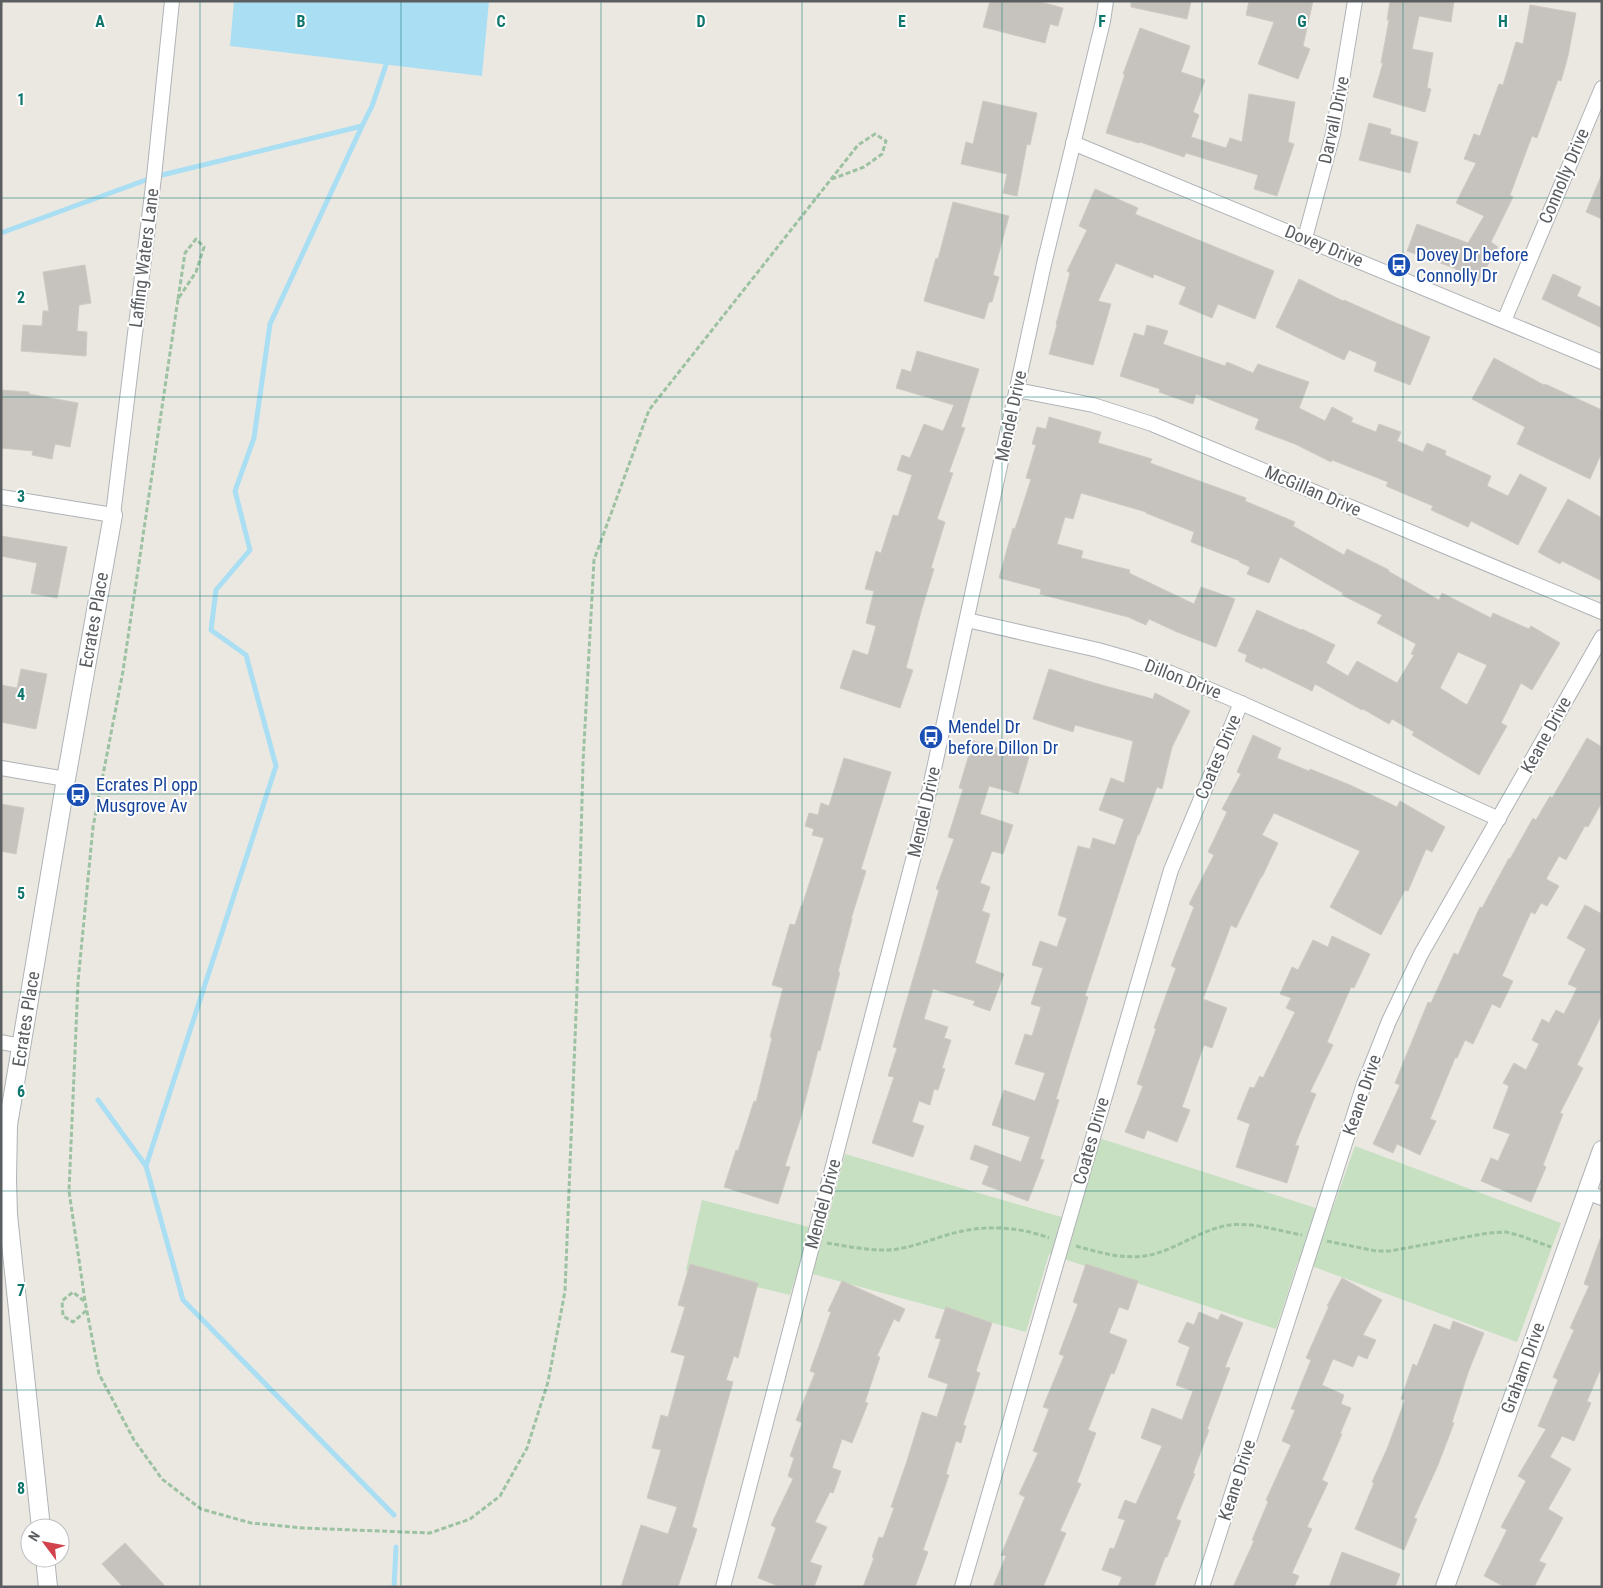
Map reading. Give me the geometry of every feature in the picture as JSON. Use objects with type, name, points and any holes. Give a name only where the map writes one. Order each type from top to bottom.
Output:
[{"type":"street","name":"Laffing Waters Lane","points":[[113,515],[152,197],[172,1]]},
{"type":"street","name":"Mendel Drive","points":[[723,1587],[920,833],[1044,264],[1103,21],[1106,1]]},
{"type":"street","name":"Darvall Drive","points":[[1305,238],[1333,134],[1355,1]]},
{"type":"street","name":"Connolly Drive","points":[[1504,321],[1602,88]]},
{"type":"street","name":"Dovey Drive","points":[[1073,143],[1602,362]]},
{"type":"street","name":"McGillan Drive","points":[[1017,390],[1093,405],[1152,424],[1602,612]]},
{"type":"street","points":[[1,498],[113,515]]},
{"type":"street","name":"Ecrates Place","points":[[41,1518],[8,1216],[8,1125],[66,779],[113,515]]},
{"type":"street","name":"Dillon Drive","points":[[967,620],[1058,640],[1136,661],[1172,674],[1241,702],[1499,818]]},
{"type":"street","name":"Keane Drive","points":[[1202,1587],[1364,1084],[1389,1021],[1422,954],[1602,637]]},
{"type":"street","name":"Coates Drive","points":[[962,1587],[1061,1242],[1171,870],[1241,702]]},
{"type":"street","points":[[1,768],[66,779]]},
{"type":"street","points":[[1,1042],[21,1046]]},
{"type":"street","name":"Graham Drive","points":[[1445,1587],[1564,1253],[1594,1195],[1602,1150]]},
{"type":"street","points":[[46,1568],[48,1587]]},
{"type":"path","points":[[178,299],[196,272],[204,246],[196,238],[185,253],[178,299],[123,671],[93,827],[78,982],[68,1191],[86,1310],[99,1374],[134,1440],[162,1479],[201,1508],[251,1523],[303,1528],[430,1533],[470,1519],[500,1496],[527,1448],[548,1382],[565,1291],[577,990],[583,763],[594,560],[649,410],[858,145],[875,134],[886,141],[882,154],[864,167],[832,179]]},
{"type":"path","points":[[814,1240],[850,1247],[884,1250],[909,1247],[960,1232],[1009,1229],[1032,1231],[1061,1242],[1116,1256],[1134,1257],[1157,1252],[1229,1225],[1250,1225],[1376,1251],[1390,1251],[1488,1233],[1506,1232],[1564,1253]]},
{"type":"path","points":[[85,1301],[73,1292],[62,1301],[63,1316],[73,1322],[86,1310]]},
{"type":"green space","points":[[1099,1138],[1331,1213],[1355,1146],[1561,1223],[1517,1342],[1298,1261],[1276,1329],[1049,1254],[1026,1332],[798,1270],[790,1295],[686,1270],[702,1200],[825,1231],[845,1154],[1075,1221]]},
{"type":"water","points":[[234,1],[489,1],[482,76],[230,46]]},
{"type":"building","points":[[990,1],[1037,1],[1063,8],[1058,26],[1050,24],[1045,43],[983,27]]},
{"type":"building","points":[[1131,1],[1191,1],[1187,19],[1131,7]]},
{"type":"building","points":[[1249,1],[1313,1],[1303,46],[1310,49],[1298,79],[1258,64],[1274,22],[1246,15]]},
{"type":"building","points":[[1390,1],[1454,1],[1451,22],[1419,16],[1412,49],[1433,53],[1427,88],[1431,89],[1425,112],[1373,97],[1383,63],[1381,63],[1389,20],[1387,20]]},
{"type":"building","points":[[1530,5],[1576,13],[1568,56],[1561,81],[1558,80],[1537,138],[1532,136],[1510,195],[1513,197],[1491,242],[1498,247],[1478,282],[1454,268],[1407,251],[1417,224],[1468,243],[1484,216],[1456,203],[1476,163],[1464,159],[1474,134],[1480,136],[1499,84],[1503,85],[1516,42],[1523,44]]},
{"type":"building","points":[[1140,28],[1190,46],[1181,72],[1205,80],[1193,112],[1199,115],[1191,137],[1226,148],[1230,138],[1242,142],[1249,94],[1295,102],[1288,142],[1294,144],[1277,196],[1254,189],[1258,175],[1186,153],[1184,157],[1106,133],[1125,74],[1123,74]]},
{"type":"building","points":[[983,101],[1037,113],[1030,145],[1027,144],[1017,196],[1003,193],[1007,174],[961,164],[966,142],[973,144]]},
{"type":"building","points":[[1369,123],[1391,129],[1390,134],[1418,142],[1410,173],[1359,160]]},
{"type":"building","points":[[1602,174],[1602,219],[1586,212]]},
{"type":"building","points":[[1095,189],[1138,208],[1135,214],[1274,271],[1255,319],[1218,304],[1212,318],[1179,304],[1186,287],[1154,274],[1153,278],[1116,263],[1098,301],[1111,304],[1093,365],[1049,354],[1070,273],[1067,271],[1087,230],[1079,226]]},
{"type":"building","points":[[953,202],[1009,216],[993,275],[999,277],[992,302],[989,302],[984,319],[924,301],[936,258],[938,259]]},
{"type":"building","points":[[85,265],[91,303],[79,305],[77,331],[87,332],[86,356],[21,351],[23,325],[42,326],[43,311],[49,311],[43,272]]},
{"type":"building","points":[[1553,274],[1581,287],[1577,296],[1602,308],[1602,328],[1542,299]]},
{"type":"building","points":[[1299,279],[1343,301],[1430,337],[1410,385],[1374,371],[1377,362],[1349,350],[1344,360],[1276,327]]},
{"type":"building","points":[[1147,325],[1168,331],[1163,344],[1225,366],[1227,362],[1253,373],[1258,364],[1309,382],[1299,408],[1325,421],[1332,407],[1353,418],[1351,422],[1376,432],[1379,424],[1401,432],[1397,441],[1423,452],[1427,443],[1446,451],[1445,455],[1491,476],[1487,486],[1508,496],[1520,474],[1547,488],[1518,545],[1471,521],[1468,527],[1431,510],[1433,506],[1386,486],[1388,482],[1332,460],[1331,462],[1295,444],[1255,429],[1259,419],[1196,394],[1193,404],[1159,392],[1160,389],[1120,376],[1134,333],[1144,336]]},
{"type":"building","points":[[917,351],[979,369],[961,427],[965,428],[949,472],[953,473],[937,519],[945,522],[931,568],[934,569],[906,668],[913,670],[900,708],[840,688],[853,650],[868,655],[876,626],[866,623],[874,591],[865,589],[876,551],[881,553],[893,515],[898,516],[912,475],[897,470],[902,455],[910,458],[924,424],[943,431],[954,405],[896,388],[902,369],[911,372]]},
{"type":"building","points":[[1494,358],[1544,385],[1602,410],[1602,452],[1590,479],[1517,444],[1525,427],[1472,399]]},
{"type":"building","points":[[1,390],[29,392],[29,394],[78,403],[70,447],[55,444],[52,459],[32,455],[33,451],[1,448]]},
{"type":"building","points":[[1049,417],[1101,432],[1098,443],[1152,459],[1150,463],[1246,498],[1245,501],[1295,522],[1293,526],[1344,555],[1347,549],[1389,570],[1439,600],[1442,593],[1491,618],[1493,613],[1529,629],[1531,626],[1560,643],[1532,690],[1521,683],[1501,723],[1507,726],[1479,775],[1412,735],[1414,732],[1392,719],[1389,724],[1315,684],[1312,691],[1263,667],[1262,669],[1245,661],[1247,655],[1238,651],[1257,610],[1335,645],[1326,663],[1348,676],[1357,661],[1397,683],[1414,655],[1411,654],[1416,644],[1377,623],[1382,615],[1342,595],[1343,593],[1280,557],[1269,583],[1247,574],[1250,567],[1240,561],[1191,542],[1194,532],[1146,512],[1081,493],[1073,519],[1065,517],[1057,544],[1083,551],[1081,558],[1130,570],[1129,573],[1194,604],[1201,587],[1235,599],[1216,647],[1149,619],[1146,625],[1128,617],[1040,594],[1041,589],[999,578],[1013,528],[1015,529],[1031,479],[1026,478],[1036,445],[1032,444],[1037,427],[1046,429]],"holes":[[[1458,652],[1487,665],[1467,705],[1440,688]]]},
{"type":"building","points":[[1568,499],[1602,518],[1602,581],[1562,561],[1560,564],[1538,552]]},
{"type":"building","points":[[1,536],[67,547],[57,598],[31,593],[37,563],[1,556]]},
{"type":"building","points":[[21,669],[47,674],[36,729],[1,722],[1,685],[17,688]]},
{"type":"building","points":[[1049,669],[1153,699],[1155,693],[1190,711],[1172,747],[1162,789],[1157,787],[1138,834],[1085,996],[1088,997],[1056,1099],[1059,1100],[1040,1159],[1044,1160],[1028,1201],[982,1184],[989,1166],[970,1159],[975,1145],[1021,1162],[1030,1137],[992,1125],[1004,1090],[1035,1101],[1045,1073],[1015,1064],[1025,1034],[1032,1036],[1041,1007],[1031,1004],[1043,968],[1032,965],[1040,941],[1057,947],[1067,918],[1058,915],[1078,846],[1090,849],[1093,838],[1115,845],[1124,819],[1099,810],[1111,778],[1124,783],[1133,741],[1075,725],[1073,732],[1033,719]]},
{"type":"building","points":[[1253,735],[1281,748],[1277,758],[1350,785],[1397,807],[1400,801],[1445,827],[1432,852],[1426,849],[1408,891],[1405,890],[1381,935],[1330,907],[1360,851],[1274,813],[1262,835],[1278,843],[1236,928],[1231,925],[1203,999],[1227,1008],[1212,1048],[1204,1045],[1182,1107],[1190,1110],[1177,1142],[1147,1130],[1144,1139],[1125,1132],[1143,1086],[1137,1084],[1156,1029],[1154,1028],[1176,968],[1171,966],[1194,907],[1189,904],[1214,855],[1208,852],[1227,812],[1222,809],[1241,774],[1237,772]]},
{"type":"building","points":[[1587,738],[1602,747],[1602,802],[1588,827],[1585,826],[1566,860],[1559,856],[1546,879],[1559,886],[1547,906],[1541,903],[1535,914],[1531,912],[1502,976],[1513,981],[1500,1008],[1492,1004],[1473,1044],[1465,1040],[1457,1058],[1455,1058],[1430,1119],[1436,1121],[1420,1155],[1397,1144],[1393,1153],[1373,1144],[1400,1085],[1395,1083],[1428,1002],[1431,1003],[1454,953],[1458,955],[1480,907],[1482,908],[1533,818],[1536,820],[1550,796],[1552,798]]},
{"type":"building","points":[[973,741],[1029,757],[1018,794],[989,786],[980,814],[1013,825],[1003,854],[992,851],[980,883],[990,887],[982,911],[990,914],[975,963],[1004,974],[990,1011],[973,1005],[975,1001],[933,989],[924,1019],[948,1027],[944,1038],[951,1040],[942,1068],[945,1069],[938,1090],[934,1089],[930,1105],[919,1101],[912,1122],[924,1126],[913,1157],[872,1143],[894,1077],[888,1076],[897,1048],[893,1047],[939,890],[936,889],[954,839],[948,837],[963,789],[959,788]]},
{"type":"building","points":[[844,758],[891,772],[861,869],[866,871],[851,919],[820,1051],[818,1050],[801,1117],[785,1166],[790,1167],[778,1204],[724,1187],[754,1101],[756,1102],[772,1038],[770,1037],[783,988],[772,985],[790,924],[795,925],[824,838],[812,835],[814,829],[805,826],[809,813],[818,815],[821,803],[829,806]]},
{"type":"building","points":[[1,804],[24,808],[16,854],[1,851]]},
{"type":"building","points":[[1585,905],[1602,914],[1602,1014],[1577,1065],[1583,1068],[1560,1113],[1563,1114],[1543,1165],[1546,1167],[1531,1202],[1481,1181],[1491,1158],[1498,1161],[1510,1134],[1493,1128],[1509,1086],[1503,1083],[1514,1063],[1526,1070],[1539,1044],[1532,1040],[1542,1019],[1549,1023],[1556,1010],[1564,1014],[1577,988],[1568,984],[1586,949],[1567,938]]},
{"type":"building","points":[[1332,936],[1370,954],[1354,988],[1351,987],[1327,1042],[1333,1045],[1310,1092],[1316,1094],[1295,1145],[1299,1146],[1287,1183],[1236,1167],[1250,1124],[1237,1119],[1250,1087],[1254,1088],[1260,1076],[1263,1078],[1295,1012],[1286,1008],[1291,998],[1280,994],[1292,967],[1298,970],[1313,940],[1328,947]]},
{"type":"building","points":[[1600,1239],[1602,1240],[1602,1366],[1587,1401],[1591,1403],[1574,1441],[1562,1436],[1550,1457],[1571,1469],[1548,1509],[1563,1518],[1539,1561],[1546,1564],[1534,1587],[1505,1587],[1484,1576],[1507,1530],[1501,1527],[1526,1481],[1518,1476],[1546,1429],[1538,1426],[1558,1380],[1553,1377],[1574,1330],[1570,1328],[1589,1286],[1584,1284]]},
{"type":"building","points":[[690,1264],[758,1283],[738,1358],[734,1356],[726,1380],[733,1382],[692,1527],[697,1529],[678,1587],[621,1587],[641,1525],[668,1534],[677,1507],[647,1498],[661,1450],[652,1448],[661,1415],[668,1417],[685,1356],[671,1352],[685,1307],[678,1305]]},
{"type":"building","points":[[1086,1264],[1138,1281],[1128,1310],[1119,1307],[1109,1333],[1127,1340],[1114,1374],[1111,1373],[1088,1430],[1096,1433],[1077,1482],[1081,1484],[1060,1531],[1066,1533],[1043,1587],[993,1587],[1006,1556],[1001,1555],[1025,1497],[1019,1494],[1038,1453],[1033,1451],[1049,1409],[1043,1407],[1064,1356],[1059,1354],[1078,1304],[1073,1302]]},
{"type":"building","points":[[1342,1278],[1382,1300],[1363,1335],[1376,1340],[1367,1359],[1358,1355],[1353,1367],[1333,1359],[1322,1385],[1344,1395],[1341,1404],[1351,1408],[1322,1480],[1328,1483],[1307,1527],[1312,1529],[1292,1573],[1299,1576],[1294,1587],[1233,1587],[1254,1541],[1252,1540],[1268,1502],[1266,1500],[1291,1445],[1282,1441],[1295,1410],[1291,1409],[1311,1360],[1306,1358],[1329,1306],[1327,1306]]},
{"type":"building","points":[[842,1281],[905,1309],[899,1322],[894,1319],[877,1356],[880,1357],[865,1402],[868,1403],[852,1443],[842,1439],[832,1468],[841,1471],[833,1493],[830,1492],[815,1522],[827,1527],[810,1562],[822,1566],[814,1587],[781,1587],[758,1578],[776,1528],[771,1525],[793,1479],[788,1476],[794,1458],[790,1456],[802,1423],[796,1420],[815,1373],[810,1371],[831,1312],[828,1311]]},
{"type":"building","points":[[946,1307],[992,1323],[976,1371],[980,1373],[963,1425],[966,1426],[961,1443],[956,1441],[946,1474],[949,1475],[923,1550],[928,1552],[915,1587],[863,1587],[874,1558],[872,1557],[879,1537],[883,1538],[894,1508],[891,1507],[922,1412],[937,1417],[948,1384],[928,1377],[941,1339],[935,1338]]},
{"type":"building","points":[[1199,1312],[1218,1320],[1221,1314],[1243,1323],[1225,1367],[1230,1368],[1207,1429],[1209,1430],[1193,1473],[1195,1474],[1176,1519],[1181,1521],[1154,1587],[1118,1587],[1122,1577],[1102,1570],[1110,1548],[1114,1549],[1125,1520],[1118,1518],[1125,1500],[1136,1504],[1162,1446],[1141,1438],[1152,1408],[1182,1420],[1193,1391],[1176,1385],[1190,1347],[1178,1342],[1187,1322],[1194,1325]]},
{"type":"building","points":[[1453,1321],[1484,1333],[1469,1370],[1452,1422],[1454,1423],[1438,1465],[1414,1518],[1417,1519],[1404,1550],[1355,1529],[1405,1400],[1401,1399],[1413,1364],[1417,1366],[1434,1324],[1450,1330]]},
{"type":"building","points":[[125,1543],[166,1587],[123,1587],[102,1564]]},
{"type":"building","points":[[1342,1552],[1400,1574],[1395,1587],[1329,1587]]},
{"type":"waterway","points":[[388,59],[372,106],[270,324],[254,438],[235,491],[250,550],[216,590],[211,630],[246,655],[276,766],[146,1166],[183,1300],[394,1515]]},
{"type":"waterway","points":[[1,233],[154,177],[362,126]]},
{"type":"waterway","points":[[98,1100],[146,1166]]},
{"type":"waterway","points":[[394,1587],[396,1547]]},
{"type":"place","name":"Dovey Dr before Connolly Dr","points":[[1399,265]]},
{"type":"place","name":"Mendel Dr before Dillon Dr","points":[[931,737]]},
{"type":"place","name":"Ecrates Pl opp Musgrove Av","points":[[78,795]]}]
